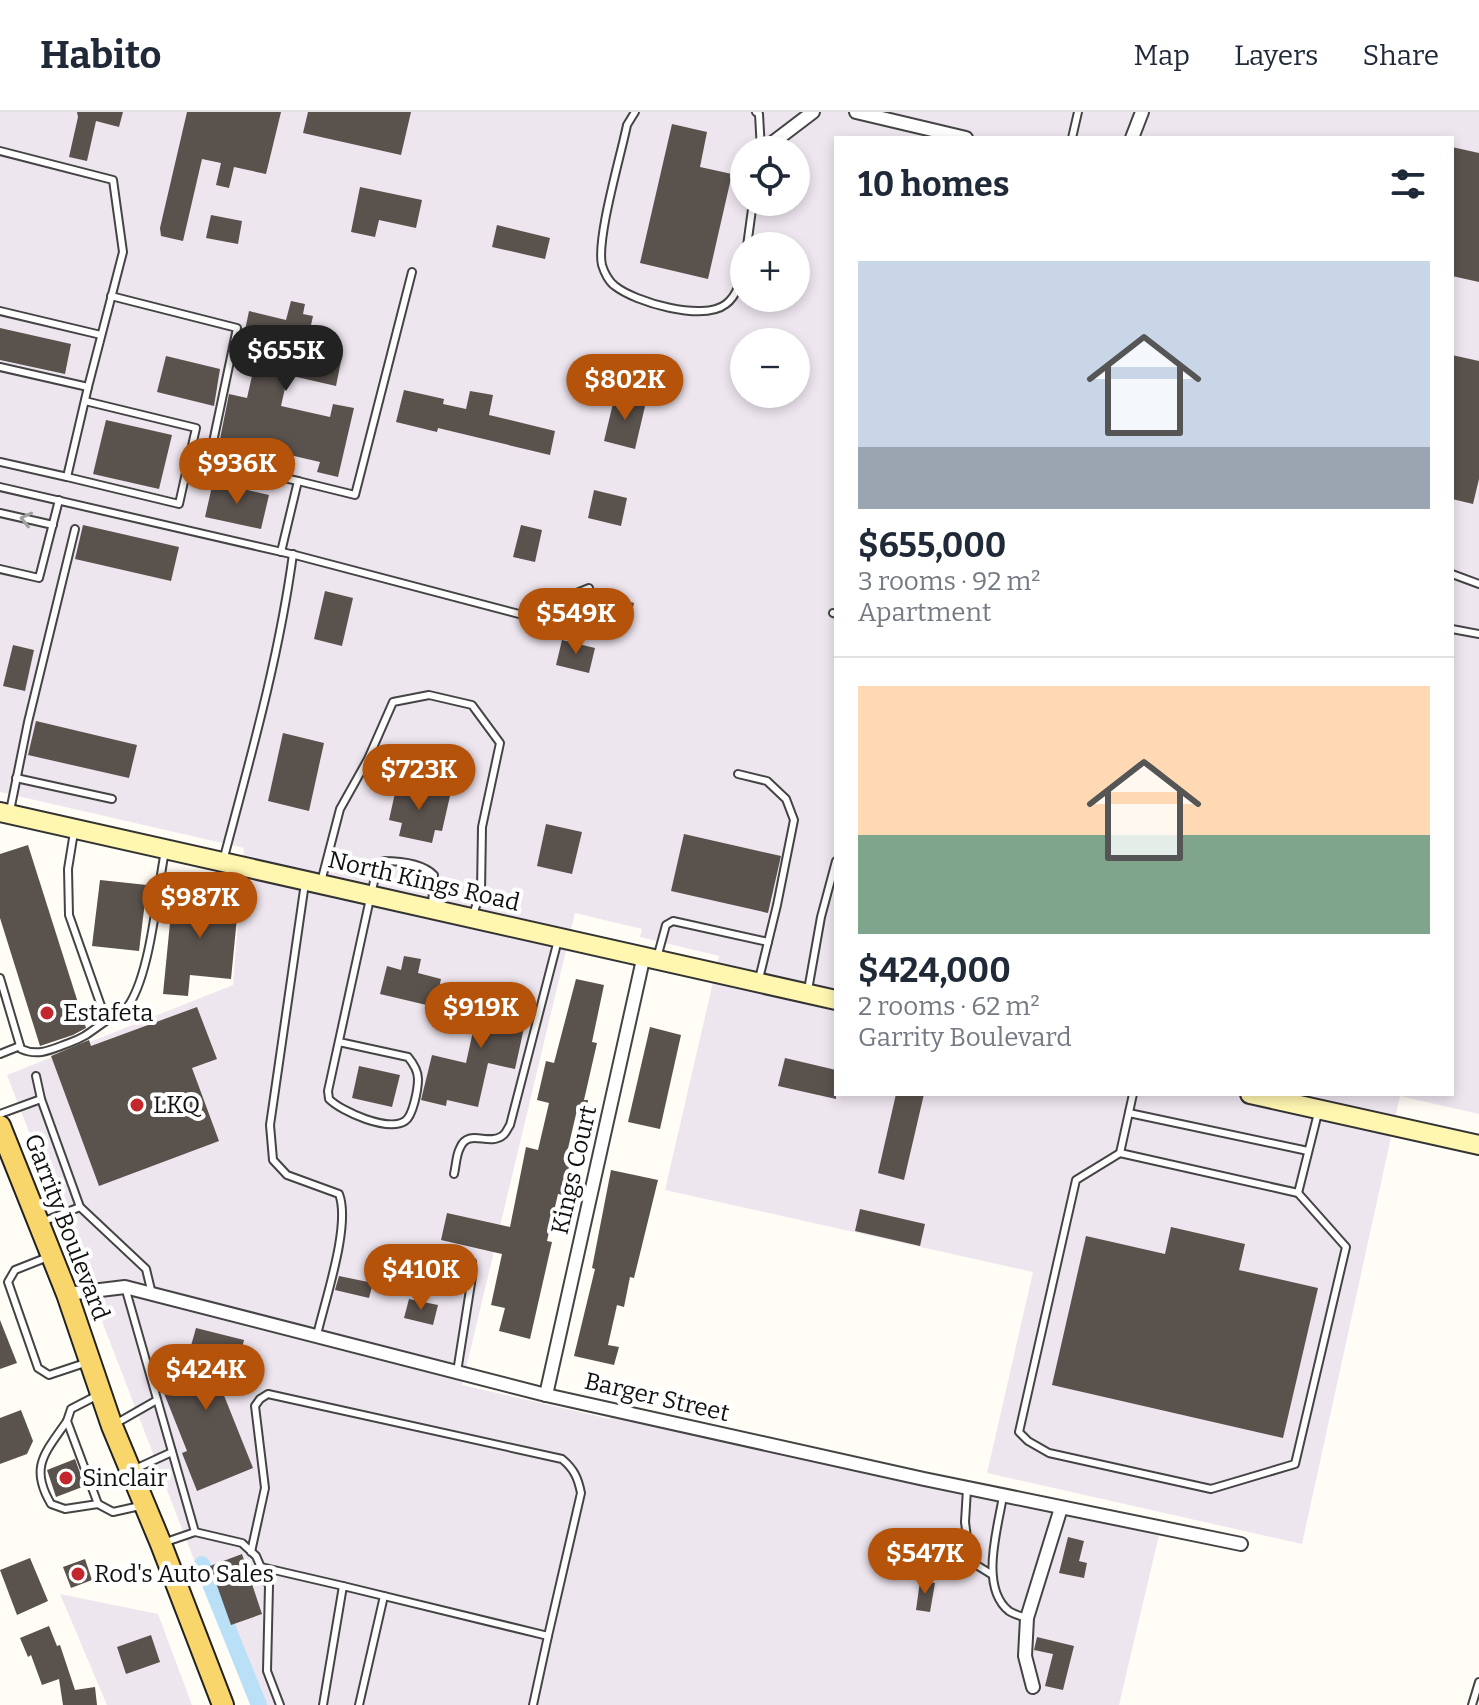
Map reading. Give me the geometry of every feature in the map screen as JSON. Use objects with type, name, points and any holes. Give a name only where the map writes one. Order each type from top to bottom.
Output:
[{"type":"main road","name":"Garrity Boulevard","points":[[0,1126],[67,1294],[112,1426],[223,1705]]},
{"type":"street","points":[[781,136],[813,112]]},
{"type":"street","points":[[856,112],[958,136]]},
{"type":"street","points":[[1133,136],[1142,112]]},
{"type":"street","name":"North Kings Road","points":[[5,813],[834,1000]]},
{"type":"street","name":"Kings Court","points":[[546,1395],[650,957]]},
{"type":"street","points":[[1259,1096],[1479,1145]]},
{"type":"street","name":"Barger Street","points":[[67,1294],[125,1287],[546,1395],[1003,1496],[1241,1544]]},
{"type":"street","points":[[1033,1687],[1025,1656],[1027,1618],[1061,1508]]},
{"type":"lane","points":[[635,112],[627,125],[602,242],[602,265],[611,283],[630,296],[689,311],[710,311],[730,299]]},
{"type":"lane","points":[[756,112],[759,114],[761,136]]},
{"type":"lane","points":[[1072,136],[1078,112]]},
{"type":"lane","points":[[0,151],[113,180],[123,252],[67,477]]},
{"type":"lane","points":[[111,296],[237,328],[209,461],[355,495],[412,272]]},
{"type":"lane","points":[[0,311],[101,335]]},
{"type":"lane","points":[[0,367],[88,387]]},
{"type":"lane","points":[[0,462],[179,504],[196,428],[85,401]]},
{"type":"lane","points":[[281,552],[298,481]]},
{"type":"lane","points":[[0,487],[293,554],[523,615],[589,588]]},
{"type":"lane","points":[[0,569],[39,578],[59,500]]},
{"type":"lane","points":[[0,513],[53,525]]},
{"type":"lane","points":[[5,813],[75,529]]},
{"type":"lane","points":[[223,861],[284,613],[293,554]]},
{"type":"lane","points":[[1454,575],[1479,584]]},
{"type":"lane","points":[[1454,629],[1479,634]]},
{"type":"lane","points":[[317,1336],[341,1233],[344,1206],[339,1194],[287,1175],[273,1160],[270,1125],[313,881],[340,809],[368,759],[393,702],[429,695],[472,705],[500,743],[482,827],[481,892],[472,917]]},
{"type":"lane","points":[[738,774],[767,781],[786,799],[794,820],[758,982]]},
{"type":"lane","points":[[16,778],[112,799]]},
{"type":"lane","points":[[74,828],[68,869],[69,915],[106,1020]]},
{"type":"lane","points":[[0,978],[20,1046],[29,1053],[40,1054],[89,1036],[106,1020],[122,1012],[130,1004],[143,975],[165,848]]},
{"type":"lane","points":[[339,1042],[408,1057],[415,1065],[418,1079],[410,1116],[403,1123],[391,1124],[360,1117],[337,1108],[329,1099],[328,1091],[378,865],[383,861],[396,861],[428,869],[434,875],[432,908]]},
{"type":"lane","points":[[807,994],[821,917],[834,868]]},
{"type":"lane","points":[[650,957],[666,925],[673,921],[768,942]]},
{"type":"lane","points":[[454,1174],[460,1146],[466,1139],[491,1140],[502,1136],[510,1125],[559,936]]},
{"type":"lane","points":[[0,1054],[20,1046]]},
{"type":"lane","points":[[36,1076],[41,1099],[80,1207],[146,1269],[152,1294]]},
{"type":"lane","points":[[1120,1153],[1133,1096]]},
{"type":"lane","points":[[0,1114],[41,1099]]},
{"type":"lane","points":[[1298,1193],[1318,1109]]},
{"type":"lane","points":[[1129,1113],[1308,1151]]},
{"type":"lane","points":[[1120,1153],[1298,1193],[1346,1247],[1295,1464],[1211,1489],[1049,1453],[1019,1432],[1076,1180],[1120,1153]]},
{"type":"lane","points":[[38,1223],[80,1207]]},
{"type":"lane","points":[[441,1249],[472,1262],[471,1290],[457,1372]]},
{"type":"lane","points":[[52,1255],[15,1270],[8,1282],[38,1368],[49,1375],[90,1361]]},
{"type":"lane","points":[[125,1287],[195,1532]]},
{"type":"lane","points":[[101,1393],[71,1409],[39,1469],[41,1487],[51,1504],[65,1509],[98,1504],[113,1512],[145,1505]]},
{"type":"lane","points":[[251,1552],[265,1488],[255,1406],[268,1394],[562,1459],[572,1467],[581,1493],[533,1705]]},
{"type":"lane","points":[[112,1426],[157,1400]]},
{"type":"lane","points":[[67,1421],[98,1504]]},
{"type":"lane","points":[[131,1471],[172,1452]]},
{"type":"lane","points":[[967,1488],[965,1522],[970,1561],[991,1574]]},
{"type":"lane","points":[[1003,1496],[991,1574],[995,1593],[1009,1611],[1027,1618]]},
{"type":"lane","points":[[161,1544],[195,1532],[242,1543],[251,1552],[269,1586],[267,1671],[280,1705]]},
{"type":"lane","points":[[261,1567],[548,1636]]},
{"type":"lane","points":[[323,1705],[343,1586]]},
{"type":"lane","points":[[359,1705],[384,1596]]},
{"type":"lane","points":[[1472,1705],[1479,1682]]},
{"type":"shaded area","points":[[0,112],[1479,112],[1479,1114],[1400,1096],[1302,1544],[987,1473],[1033,1272],[665,1190],[719,956],[640,937],[642,929],[575,913],[462,1385],[610,1419],[612,1409],[1159,1535],[1119,1705],[250,1705],[7,1075],[233,985],[244,848],[0,792]]},
{"type":"shaded area","points":[[60,1594],[158,1614],[192,1705],[107,1705]]},
{"type":"building","points":[[77,112],[123,112],[119,127],[96,121],[87,161],[69,157]]},
{"type":"building","points":[[187,112],[281,112],[266,174],[234,167],[229,188],[216,185],[221,163],[202,159],[183,241],[161,236],[160,228]]},
{"type":"building","points":[[308,112],[411,112],[401,155],[303,133]]},
{"type":"building","points":[[672,124],[707,132],[700,167],[730,174],[708,279],[640,263]]},
{"type":"building","points":[[1454,147],[1479,153],[1479,282],[1454,276]]},
{"type":"building","points":[[360,187],[422,200],[416,228],[379,220],[375,237],[351,232]]},
{"type":"building","points":[[211,215],[242,221],[238,244],[206,238]]},
{"type":"building","points":[[497,225],[550,238],[545,259],[492,247]]},
{"type":"building","points":[[291,301],[305,304],[303,314],[313,316],[306,348],[342,356],[336,386],[288,375],[281,406],[330,417],[333,404],[354,408],[338,477],[317,472],[320,462],[220,439],[229,394],[247,398],[254,367],[238,364],[249,311],[286,320]]},
{"type":"building","points":[[0,328],[71,344],[65,374],[0,360]]},
{"type":"building","points":[[1454,355],[1479,361],[1479,479],[1473,504],[1454,499]]},
{"type":"building","points":[[166,356],[220,369],[214,406],[157,392]]},
{"type":"building","points":[[404,390],[444,399],[443,404],[466,409],[470,391],[493,395],[489,415],[555,431],[550,455],[438,428],[437,432],[396,422]]},
{"type":"building","points":[[615,395],[646,402],[635,449],[604,441]]},
{"type":"building","points":[[106,420],[172,435],[159,489],[93,474]]},
{"type":"building","points":[[213,482],[269,495],[261,529],[205,517]]},
{"type":"building","points":[[594,490],[627,498],[621,526],[588,518]]},
{"type":"building","points":[[83,525],[179,547],[171,581],[75,559]]},
{"type":"building","points":[[521,525],[542,530],[535,562],[513,557]]},
{"type":"building","points":[[325,591],[353,598],[342,646],[314,639]]},
{"type":"building","points":[[592,593],[634,603],[627,631],[579,620],[584,596]]},
{"type":"building","points":[[562,640],[595,648],[589,673],[556,665]]},
{"type":"building","points":[[13,645],[34,650],[25,691],[3,686]]},
{"type":"building","points":[[36,721],[137,745],[129,778],[28,755]]},
{"type":"building","points":[[283,733],[324,743],[309,811],[268,801]]},
{"type":"building","points":[[397,784],[450,796],[442,831],[435,830],[432,843],[399,836],[402,823],[389,820]]},
{"type":"building","points":[[546,824],[582,832],[572,874],[537,866]]},
{"type":"building","points":[[684,834],[781,856],[768,913],[671,891]]},
{"type":"building","points":[[28,845],[86,1028],[40,1046],[0,918],[0,854]]},
{"type":"building","points":[[100,880],[147,885],[139,951],[92,946]]},
{"type":"building","points":[[173,892],[239,897],[231,979],[190,975],[188,996],[163,994]]},
{"type":"building","points":[[404,956],[421,959],[418,973],[441,979],[435,1007],[380,994],[387,966],[401,970]]},
{"type":"building","points":[[576,979],[604,985],[592,1042],[597,1043],[584,1100],[588,1100],[586,1112],[577,1110],[566,1157],[571,1158],[563,1195],[558,1194],[547,1241],[552,1242],[530,1339],[499,1331],[505,1308],[491,1305],[502,1254],[441,1240],[447,1213],[510,1227],[526,1147],[538,1150],[549,1103],[537,1100],[546,1061],[554,1063]]},
{"type":"building","points":[[483,986],[531,996],[515,1069],[488,1063],[478,1107],[447,1100],[446,1106],[421,1100],[432,1055],[466,1063]]},
{"type":"building","name":"LKQ","points":[[197,1007],[217,1059],[192,1068],[219,1141],[99,1186],[51,1056],[89,1040],[91,1046]]},
{"type":"building","points":[[650,1027],[681,1035],[660,1129],[628,1122]]},
{"type":"building","points":[[785,1058],[834,1070],[836,1099],[778,1086]]},
{"type":"building","points":[[359,1066],[400,1075],[392,1107],[352,1098]]},
{"type":"building","points":[[896,1096],[924,1096],[904,1180],[878,1173]]},
{"type":"building","points":[[611,1170],[658,1180],[634,1278],[630,1277],[624,1307],[617,1305],[608,1345],[619,1347],[614,1365],[574,1356],[595,1269],[592,1268]]},
{"type":"building","points":[[860,1209],[925,1224],[920,1246],[855,1231]]},
{"type":"building","points":[[1171,1227],[1245,1244],[1239,1270],[1318,1288],[1283,1438],[1052,1385],[1086,1236],[1165,1254]]},
{"type":"building","points":[[339,1276],[373,1283],[369,1298],[335,1290]]},
{"type":"building","points":[[409,1299],[438,1305],[433,1325],[404,1318]]},
{"type":"building","points":[[0,1320],[17,1363],[0,1369]]},
{"type":"building","points":[[196,1328],[244,1340],[240,1357],[234,1360],[200,1355],[212,1386],[219,1383],[253,1468],[197,1491],[182,1453],[187,1451],[156,1373],[187,1360]]},
{"type":"building","points":[[21,1410],[33,1441],[27,1454],[0,1464],[0,1418]]},
{"type":"building","name":"Sinclair","points":[[75,1459],[85,1486],[56,1497],[47,1470]]},
{"type":"building","points":[[1068,1537],[1084,1541],[1079,1561],[1087,1563],[1084,1578],[1059,1573]]},
{"type":"building","points":[[242,1554],[262,1614],[231,1625],[210,1566]]},
{"type":"building","points":[[30,1558],[48,1601],[17,1615],[0,1570]]},
{"type":"building","name":"Rod's Auto Sales","points":[[85,1559],[92,1580],[71,1588],[63,1567]]},
{"type":"building","points":[[920,1581],[935,1583],[930,1612],[916,1610]]},
{"type":"building","points":[[49,1626],[57,1646],[60,1645],[75,1690],[95,1687],[97,1705],[63,1705],[59,1679],[42,1685],[31,1655],[28,1657],[20,1638]]},
{"type":"building","points":[[151,1635],[160,1662],[126,1674],[117,1647]]},
{"type":"building","points":[[1037,1637],[1074,1646],[1063,1690],[1045,1686],[1053,1654],[1034,1650]]},
{"type":"waterway","points":[[202,1564],[259,1705]]},
{"type":"place","name":"Estafeta","points":[[47,1013]]},
{"type":"place","name":"LKQ","points":[[137,1105]]},
{"type":"place","name":"Sinclair","points":[[66,1478]]},
{"type":"place","name":"Rod's Auto Sales","points":[[78,1574]]}]
